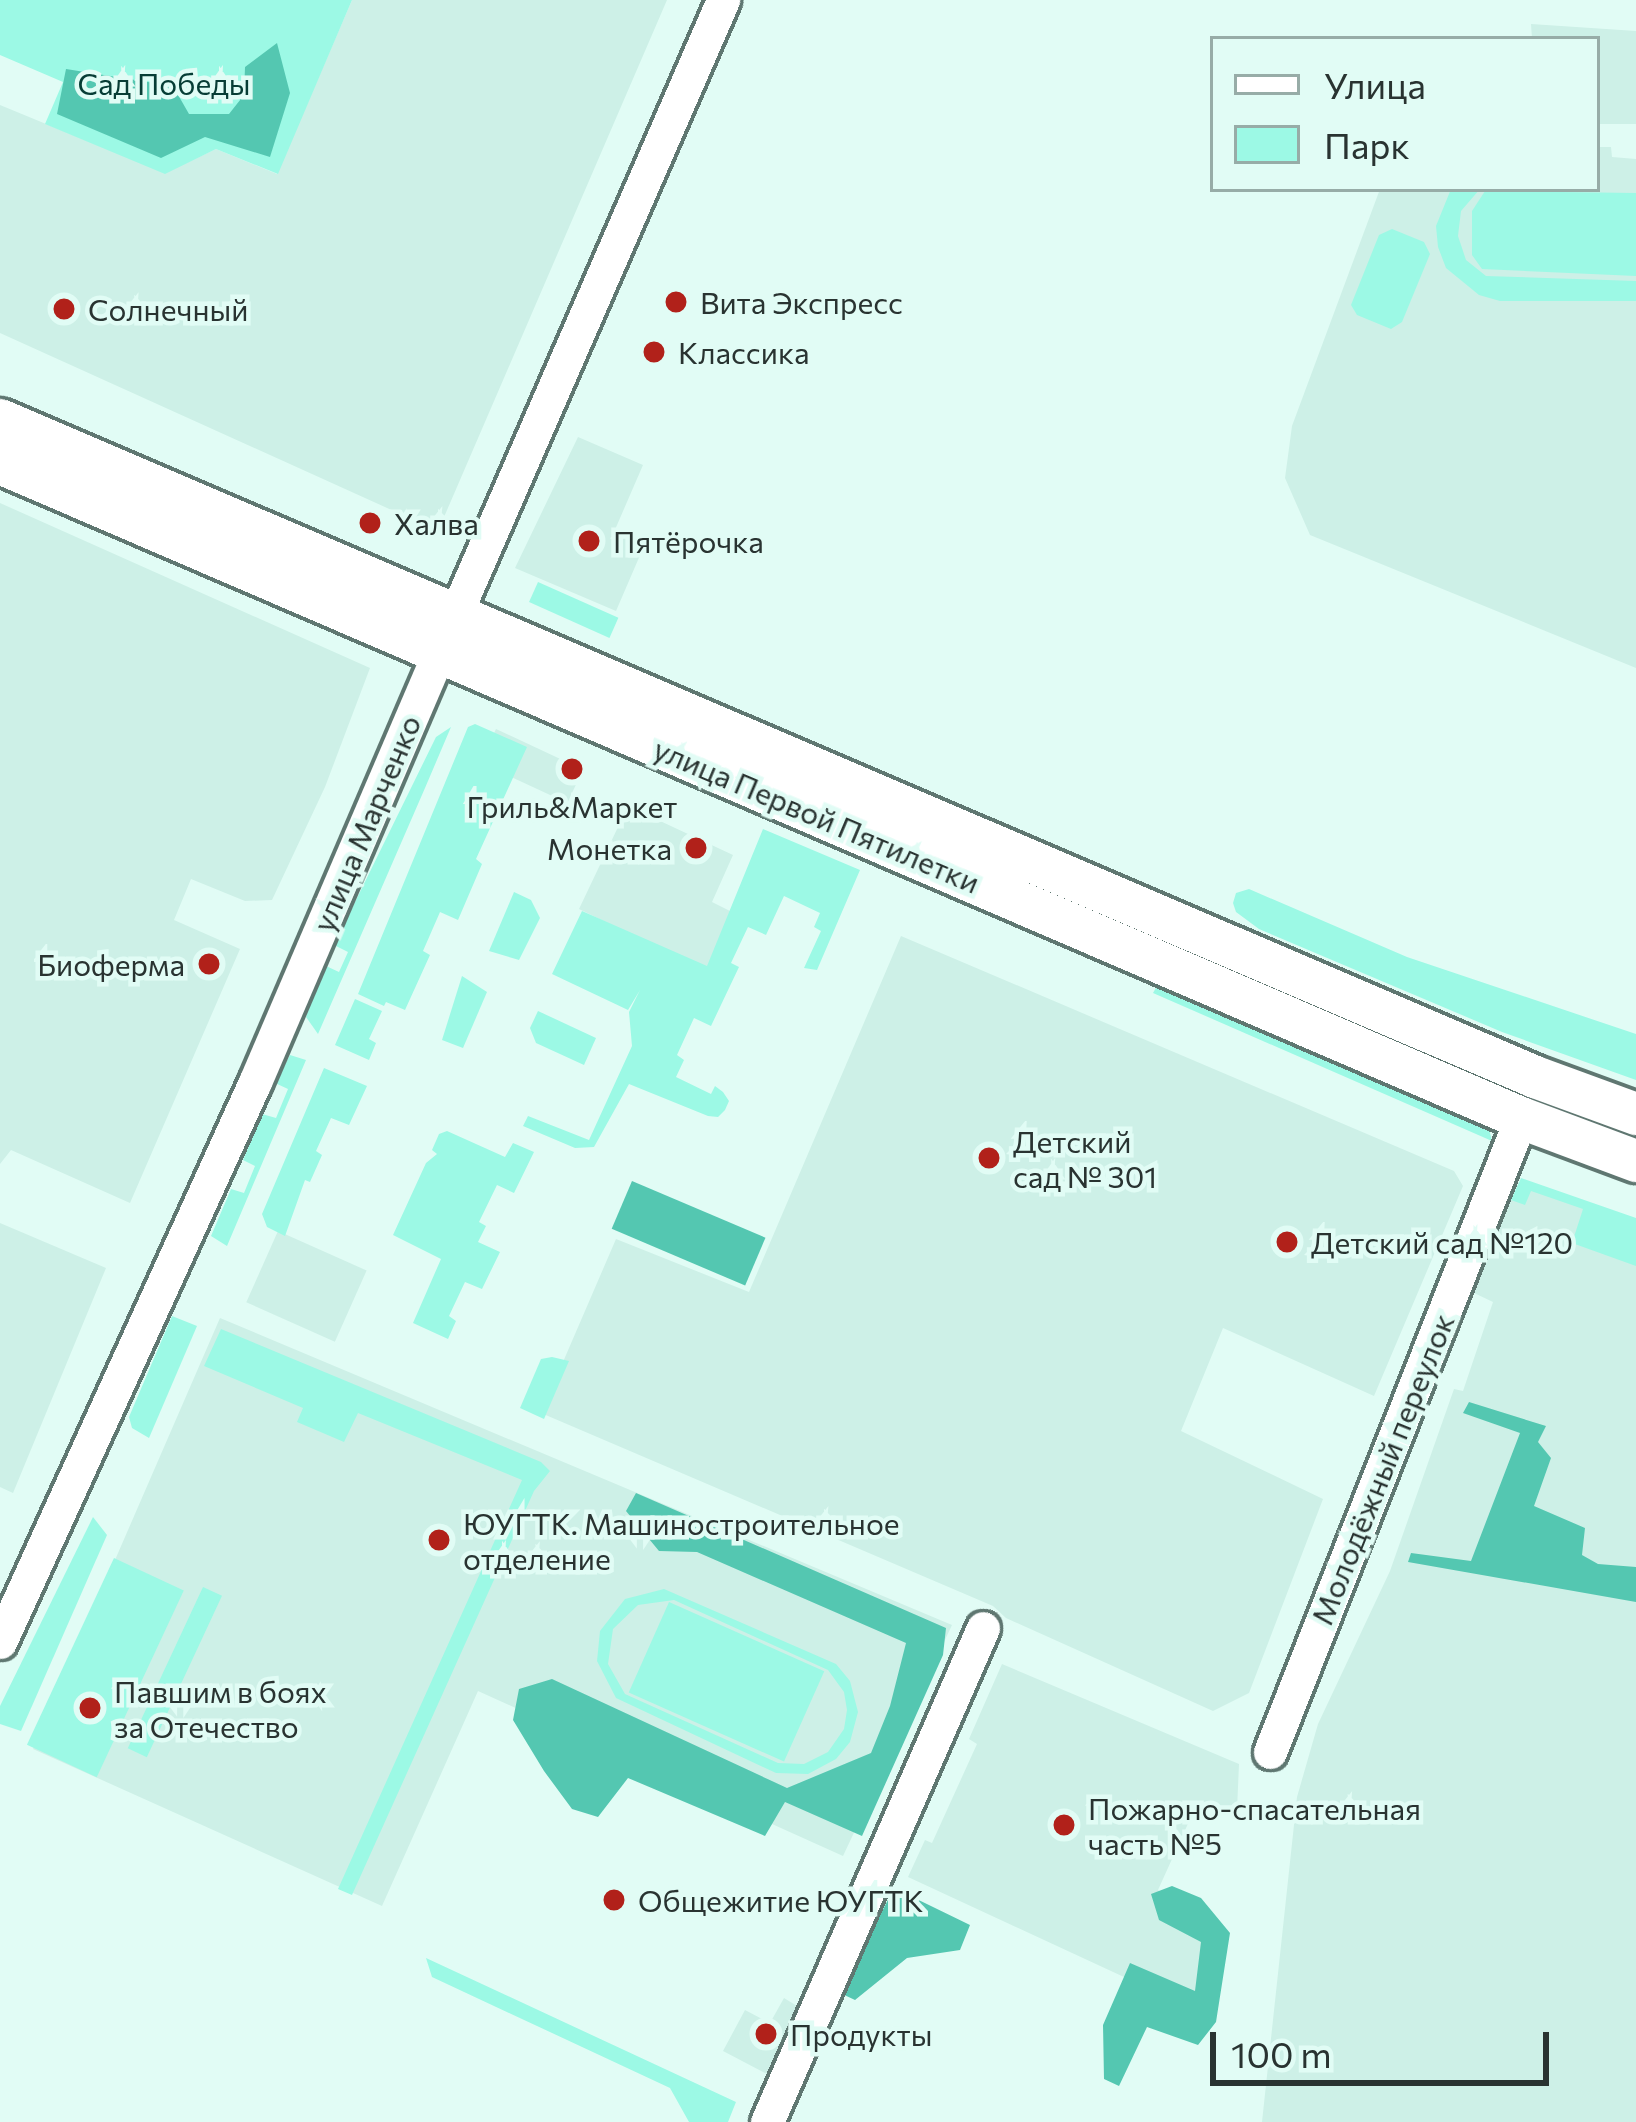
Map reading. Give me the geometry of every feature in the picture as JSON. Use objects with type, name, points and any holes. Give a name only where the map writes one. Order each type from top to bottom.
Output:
[{"type":"main road","name":"улица Первой Пятилетки","points":[[0,420],[1535,1077],[1636,1114]]},
{"type":"main road","name":"улица Первой Пятилетки","points":[[0,463],[1521,1118],[1636,1161]]},
{"type":"main road","name":"улица Марченко","points":[[439,653],[456,613]]},
{"type":"street","name":"улица Марченко","points":[[456,613],[723,0]]},
{"type":"street","name":"улица Марченко","points":[[0,1642],[255,1082],[439,653]]},
{"type":"street","name":"Молодёжный переулок","points":[[1270,1752],[1521,1118]]},
{"type":"street","points":[[767,2122],[983,1628]]},
{"type":"shaded area","points":[[352,0],[667,0],[438,531],[0,333],[0,105],[165,173],[216,149],[277,174]]},
{"type":"shaded area","points":[[1531,24],[1636,31],[1636,124],[1600,124],[1600,36],[1532,36]]},
{"type":"shaded area","points":[[1600,147],[1611,147],[1612,157],[1636,159],[1636,668],[1310,535],[1285,478],[1292,426],[1379,192],[1600,192]]},
{"type":"shaded area","points":[[578,437],[643,465],[614,532],[644,546],[616,611],[515,568]]},
{"type":"shaded area","points":[[0,503],[370,668],[325,787],[272,900],[245,901],[191,879],[174,920],[240,949],[130,1203],[11,1150],[0,1164]]},
{"type":"shaded area","points":[[496,729],[583,770],[567,803],[480,763]]},
{"type":"shaded area","points":[[628,806],[733,855],[712,902],[736,914],[708,972],[579,909]]},
{"type":"shaded area","points":[[901,936],[1454,1171],[1463,1186],[1374,1396],[1223,1328],[1181,1431],[1323,1499],[1249,1693],[1213,1711],[1006,1618],[993,1606],[541,1413],[616,1239],[749,1292]]},
{"type":"shaded area","points":[[1519,1182],[1636,1222],[1636,2122],[1262,2122],[1297,1797],[1318,1724],[1390,1571],[1454,1389],[1463,1391],[1493,1302],[1472,1292]]},
{"type":"shaded area","points":[[0,1223],[106,1268],[13,1493],[0,1487]]},
{"type":"shaded area","points":[[278,1231],[367,1270],[335,1342],[246,1302]]},
{"type":"shaded area","name":"ЮУГТК. Машиностроительное отделение","points":[[220,1318],[952,1625],[843,1856],[478,1691],[382,1906],[33,1749]]},
{"type":"shaded area","name":"Пожарно-спасательная часть №5","points":[[1002,1664],[1239,1764],[1237,1810],[1196,1806],[1158,1890],[1217,1929],[1206,2015],[908,1877],[925,1840],[932,1843],[977,1744],[969,1739]]},
{"type":"shaded area","points":[[784,1998],[797,2006],[767,2074],[723,2051],[745,2010],[770,2023]]},
{"type":"green space","name":"Сад Победы","points":[[0,0],[352,0],[278,174],[216,149],[165,174],[45,124],[63,82],[0,55]]},
{"type":"green space","points":[[277,43],[290,93],[270,157],[205,137],[161,158],[57,114],[66,69],[173,86],[189,114],[229,114],[244,95],[245,67]]},
{"type":"green space","points":[[1450,192],[1477,192],[1461,211],[1458,236],[1466,260],[1486,276],[1636,281],[1636,301],[1500,301],[1479,295],[1446,268],[1436,226]]},
{"type":"green space","points":[[1484,192],[1636,193],[1636,276],[1482,269],[1472,255],[1472,211]]},
{"type":"green space","points":[[1392,229],[1424,242],[1430,254],[1402,322],[1391,329],[1357,315],[1351,305],[1379,235]]},
{"type":"green space","points":[[538,582],[618,618],[609,638],[529,602]]},
{"type":"green space","points":[[475,724],[527,747],[476,859],[482,864],[458,920],[440,912],[423,951],[430,955],[405,1010],[386,1002],[384,1006],[358,994],[468,727]]},
{"type":"green space","points":[[451,727],[318,1034],[306,1017],[312,998],[326,966],[339,972],[348,952],[334,945],[436,737]]},
{"type":"green space","points":[[763,829],[860,870],[817,970],[804,968],[821,931],[814,927],[820,913],[784,896],[766,935],[748,927],[731,963],[739,967],[711,1026],[694,1018],[677,1055],[684,1060],[676,1077],[711,1094],[715,1086],[729,1101],[725,1110],[718,1117],[708,1116],[629,1084],[594,1147],[575,1148],[523,1126],[528,1116],[589,1140],[632,1046],[629,1012],[640,990],[628,1010],[552,974],[582,911],[707,966]]},
{"type":"green space","points":[[1249,889],[1407,957],[1636,1034],[1636,1080],[1502,1032],[1259,929],[1236,912],[1233,903],[1236,893]]},
{"type":"green space","points":[[514,892],[531,900],[540,918],[519,960],[489,951]]},
{"type":"green space","points":[[462,976],[487,992],[463,1048],[442,1040]]},
{"type":"green space","points":[[1157,986],[1488,1125],[1492,1141],[1153,993]]},
{"type":"green space","points":[[355,999],[382,1011],[369,1039],[376,1043],[369,1060],[335,1045]]},
{"type":"green space","points":[[538,1011],[596,1038],[584,1065],[536,1043],[530,1028]]},
{"type":"green space","points":[[290,1055],[306,1060],[227,1246],[211,1236],[231,1189],[244,1193],[255,1166],[243,1160],[262,1114],[276,1118],[288,1089],[275,1083]]},
{"type":"green space","points":[[324,1068],[367,1086],[349,1125],[331,1118],[316,1151],[322,1155],[310,1182],[305,1180],[285,1236],[267,1227],[262,1214]]},
{"type":"green space","points":[[447,1131],[505,1157],[513,1143],[534,1152],[514,1193],[497,1185],[479,1222],[486,1226],[478,1242],[500,1252],[482,1289],[465,1282],[449,1316],[456,1321],[448,1339],[413,1323],[441,1259],[393,1235],[426,1163],[437,1154],[432,1150],[439,1134]]},
{"type":"green space","points":[[1521,1178],[1636,1218],[1636,1266],[1572,1243],[1583,1209],[1531,1191],[1525,1205],[1511,1200]]},
{"type":"green space","points":[[632,1181],[765,1238],[745,1286],[612,1229]]},
{"type":"green space","points":[[172,1316],[197,1326],[149,1438],[132,1428],[129,1417]]},
{"type":"green space","points":[[221,1329],[541,1462],[550,1471],[534,1491],[352,1895],[338,1889],[522,1480],[358,1413],[344,1442],[297,1422],[303,1408],[204,1366]]},
{"type":"green space","points":[[541,1359],[569,1361],[544,1419],[520,1408]]},
{"type":"green space","points":[[1469,1402],[1546,1426],[1538,1442],[1551,1458],[1534,1506],[1585,1528],[1582,1555],[1598,1564],[1636,1567],[1636,1602],[1408,1562],[1411,1553],[1471,1561],[1520,1433],[1463,1413]]},
{"type":"green space","points":[[636,1493],[946,1628],[943,1655],[862,1836],[785,1802],[765,1836],[628,1778],[598,1817],[572,1809],[544,1771],[513,1720],[519,1689],[552,1679],[787,1788],[871,1753],[890,1706],[906,1643],[697,1552],[659,1551],[626,1511]]},
{"type":"green space","points":[[93,1517],[107,1535],[21,1731],[0,1724],[0,1706]]},
{"type":"green space","points":[[114,1558],[184,1591],[97,1777],[27,1745]]},
{"type":"green space","points":[[203,1587],[222,1596],[147,1757],[128,1748]]},
{"type":"green space","points":[[664,1589],[836,1664],[850,1681],[858,1712],[850,1742],[836,1759],[808,1774],[776,1773],[616,1698],[597,1661],[600,1631],[625,1599]],"holes":[[[674,1600],[828,1670],[844,1692],[844,1729],[828,1752],[804,1764],[778,1763],[625,1694],[608,1664],[613,1629],[638,1605]]]},
{"type":"green space","points":[[669,1602],[824,1671],[784,1762],[629,1692]]},
{"type":"green space","points":[[1172,1886],[1201,1898],[1230,1933],[1216,2022],[1198,2045],[1147,2027],[1119,2086],[1104,2079],[1103,2025],[1130,1963],[1195,1991],[1201,1942],[1159,1920],[1151,1894]]},
{"type":"green space","points":[[894,1888],[970,1925],[960,1950],[907,1958],[855,2000],[840,1993]]},
{"type":"green space","points":[[426,1958],[736,2102],[728,2122],[689,2122],[670,2088],[432,1977]]},
{"type":"place","name":"Вита Экспресс","points":[[676,302]]},
{"type":"place","name":"Солнечный","points":[[64,309]]},
{"type":"place","name":"Классика","points":[[654,352]]},
{"type":"place","name":"Халва","points":[[370,523]]},
{"type":"place","name":"Пятёрочка","points":[[589,541]]},
{"type":"place","name":"Гриль&Маркет","points":[[572,769]]},
{"type":"place","name":"Монетка","points":[[696,848]]},
{"type":"place","name":"Биоферма","points":[[209,964]]},
{"type":"place","name":"Детский сад № 301","points":[[989,1158]]},
{"type":"place","name":"Детский сад №120","points":[[1287,1242]]},
{"type":"place","name":"ЮУГТК. Машиностроительное отделение","points":[[439,1540]]},
{"type":"place","name":"Павшим в боях за Отечество","points":[[90,1708]]},
{"type":"place","name":"Пожарно-спасательная часть №5","points":[[1064,1825]]},
{"type":"place","name":"Общежитие ЮУГТК","points":[[614,1900]]},
{"type":"place","name":"Продукты","points":[[766,2034]]}]
